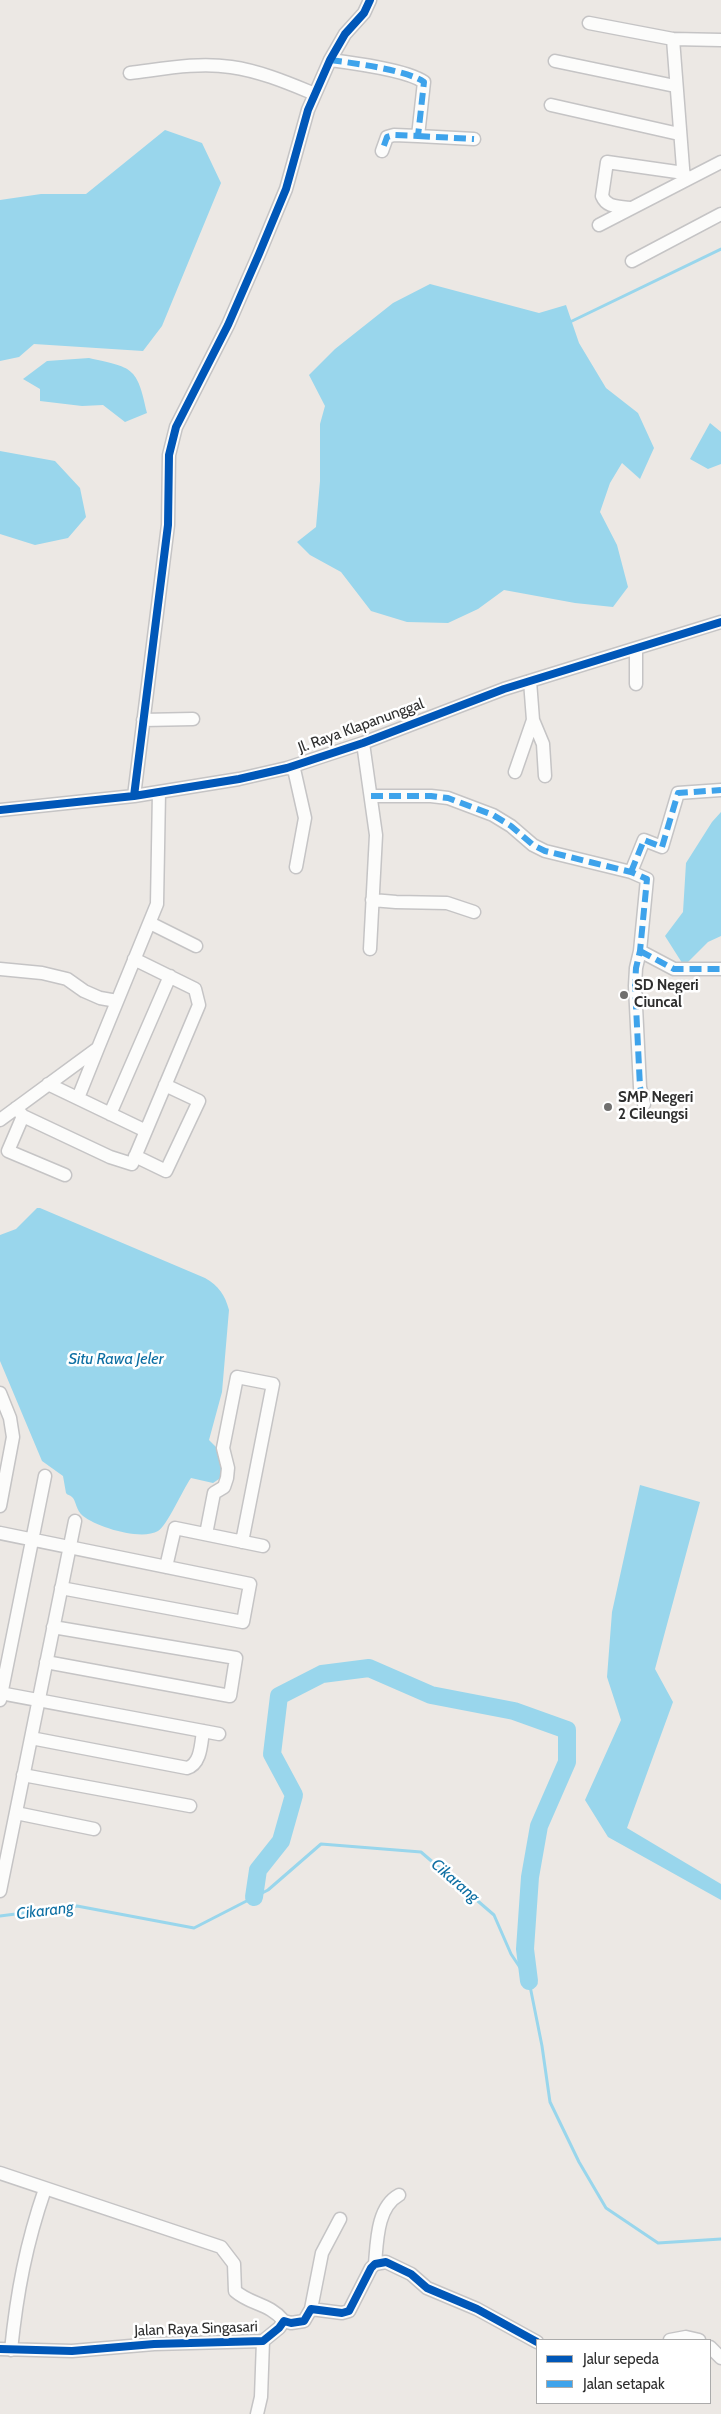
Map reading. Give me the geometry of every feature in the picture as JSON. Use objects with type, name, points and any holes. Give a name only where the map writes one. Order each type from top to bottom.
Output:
[{"type":"street","points":[[134,796],[168,524],[169,455],[176,426],[228,324],[286,189],[308,110],[330,60],[345,34],[364,13],[370,0]]},
{"type":"street","points":[[589,23],[673,39],[721,40]]},
{"type":"street","points":[[673,39],[675,86],[684,177]]},
{"type":"street","points":[[330,60],[376,68],[422,80],[425,85],[418,136]]},
{"type":"street","points":[[555,61],[675,86]]},
{"type":"street","points":[[130,74],[183,66],[232,67],[280,80],[315,94]]},
{"type":"street","points":[[551,105],[679,134]]},
{"type":"street","points":[[382,151],[386,137],[394,135],[474,138]]},
{"type":"street","points":[[630,208],[607,205],[604,201],[602,196],[607,162],[684,177]]},
{"type":"street","points":[[599,225],[684,177],[721,162]]},
{"type":"street","points":[[632,261],[721,214]]},
{"type":"street","name":"Jl. Raya Klapanunggal","points":[[0,810],[134,796],[240,779],[287,768],[363,743],[401,726],[530,681],[721,622]]},
{"type":"street","points":[[636,649],[636,684]]},
{"type":"street","points":[[530,681],[534,720],[543,744],[545,776]]},
{"type":"street","points":[[143,720],[193,719]]},
{"type":"street","points":[[515,772],[534,720]]},
{"type":"street","points":[[363,743],[376,835],[370,949]]},
{"type":"street","points":[[287,768],[294,769],[305,818],[296,866]]},
{"type":"street","points":[[631,872],[644,840],[662,847],[678,793],[721,790]]},
{"type":"street","points":[[78,1098],[157,904],[159,792]]},
{"type":"street","points":[[371,796],[431,796],[448,798],[493,815],[545,852],[631,872],[644,877],[647,881],[635,986],[640,1087],[644,1104]]},
{"type":"street","points":[[372,900],[414,903],[438,902],[474,912]]},
{"type":"street","points":[[150,922],[196,946]]},
{"type":"street","points":[[640,951],[674,968],[721,969]]},
{"type":"street","points":[[19,1112],[110,1157],[132,1164],[199,1005],[195,989],[134,959]]},
{"type":"street","points":[[0,969],[42,973],[67,979],[84,991],[100,998],[117,1001]]},
{"type":"street","points":[[110,1114],[170,976]]},
{"type":"street","points":[[0,1120],[19,1112],[48,1084],[98,1048]]},
{"type":"street","points":[[48,1084],[146,1131]]},
{"type":"street","points":[[135,1156],[166,1171],[199,1101],[165,1085]]},
{"type":"street","points":[[19,1112],[8,1151],[65,1175]]},
{"type":"street","points":[[206,1534],[214,1493],[224,1487],[227,1478],[228,1468],[223,1448],[237,1378],[273,1384],[242,1542]]},
{"type":"street","points":[[0,1393],[10,1418],[13,1437],[0,1506]]},
{"type":"street","points":[[45,1476],[0,1696],[38,1701],[219,1734]]},
{"type":"street","points":[[0,1891],[75,1521]]},
{"type":"street","points":[[166,1567],[175,1528],[263,1546]]},
{"type":"street","points":[[0,1533],[250,1584],[243,1622],[61,1588]]},
{"type":"street","points":[[46,1662],[230,1696],[236,1658],[53,1627]]},
{"type":"street","points":[[31,1738],[188,1768],[197,1760],[203,1731]]},
{"type":"street","points":[[23,1775],[190,1806]]},
{"type":"street","points":[[16,1813],[94,1829]]},
{"type":"street","points":[[0,2173],[221,2247],[234,2264],[235,2291],[243,2298],[275,2310],[284,2321],[291,2323],[304,2321],[312,2309],[322,2253],[340,2219]]},
{"type":"street","points":[[6,2349],[31,2229],[45,2189]]},
{"type":"street","points":[[312,2309],[342,2313],[349,2310],[375,2264],[384,2210],[391,2199],[399,2195]]},
{"type":"street","points":[[375,2264],[386,2262],[411,2274],[427,2288],[477,2309],[536,2341]]},
{"type":"street","name":"Jalan Raya Singasari","points":[[6,2349],[72,2352],[154,2344],[263,2342],[284,2321]]},
{"type":"street","points":[[675,2339],[686,2337],[695,2339]]},
{"type":"street","points":[[257,2414],[261,2397],[263,2342]]},
{"type":"street","points":[[711,2348],[721,2358]]},
{"type":"water","points":[[165,130],[202,143],[221,183],[162,326],[143,351],[34,344],[19,357],[0,361],[0,200],[41,194],[86,194]]},
{"type":"water","points":[[430,284],[539,313],[566,305],[579,343],[606,388],[638,413],[654,448],[640,479],[622,463],[610,483],[600,512],[617,545],[628,587],[613,607],[575,603],[504,590],[478,609],[448,623],[407,622],[371,611],[341,572],[310,555],[297,542],[316,527],[320,481],[320,424],[325,406],[309,375],[335,349],[393,303]]},
{"type":"water","points":[[89,358],[124,367],[131,372],[140,386],[147,413],[125,422],[103,405],[82,406],[40,401],[40,389],[23,379],[47,361]]},
{"type":"water","points":[[710,423],[721,432],[721,464],[708,469],[690,459]]},
{"type":"water","points":[[0,451],[55,461],[80,488],[86,517],[68,538],[35,545],[0,534]]},
{"type":"water","points":[[721,812],[721,936],[708,942],[684,966],[665,936],[683,912],[686,863],[712,822]]},
{"type":"water","name":"Situ Rawa Jeler","points":[[37,1208],[205,1278],[218,1288],[229,1310],[222,1392],[209,1440],[223,1454],[222,1477],[213,1483],[191,1478],[162,1528],[150,1534],[130,1534],[108,1528],[81,1514],[73,1498],[66,1493],[63,1476],[42,1461],[0,1361],[0,1235],[16,1229]]},
{"type":"water","points":[[640,1485],[700,1502],[655,1669],[673,1702],[627,1828],[721,1884],[721,1900],[608,1837],[585,1800],[621,1720],[607,1677],[612,1612]]},
{"type":"waterway","points":[[570,322],[721,249]]},
{"type":"waterway","points":[[254,1897],[258,1870],[281,1841],[294,1795],[272,1754],[279,1696],[322,1674],[369,1668],[431,1695],[514,1711],[567,1730],[567,1762],[539,1826],[530,1877],[525,1949],[529,1981]]},
{"type":"waterway","name":"Cikarang","points":[[0,1916],[77,1906],[194,1928],[268,1890],[321,1844],[421,1852],[494,1915],[511,1954],[529,1981],[542,2046],[550,2102],[579,2162],[606,2208],[658,2243],[721,2239]]},
{"type":"marked path","points":[[330,60],[393,71],[424,82],[418,136],[394,135],[387,137],[382,151]]},
{"type":"marked path","points":[[418,136],[474,139]]},
{"type":"marked path","points":[[631,872],[644,840],[662,847],[678,793],[721,790]]},
{"type":"marked path","points":[[371,796],[431,796],[448,798],[493,815],[511,826],[533,845],[545,851],[631,872],[647,879],[635,986],[640,1087],[644,1104]]},
{"type":"marked path","points":[[640,951],[674,969],[721,969]]},
{"type":"cycle path","points":[[134,796],[168,525],[169,455],[176,427],[228,325],[259,254],[286,189],[308,110],[330,60],[345,34],[364,13],[370,0]]},
{"type":"cycle path","points":[[0,810],[134,796],[239,779],[287,768],[363,743],[504,689],[721,622]]},
{"type":"cycle path","points":[[0,2349],[72,2351],[154,2344],[263,2341],[279,2328],[284,2321],[291,2323],[304,2321],[311,2309],[342,2313],[349,2311],[371,2268],[375,2264],[386,2262],[411,2274],[427,2288],[477,2309],[536,2341]]},
{"type":"place","name":"SD Negeri Ciuncal","points":[[624,995]]},
{"type":"place","name":"SMP Negeri 2 Cileungsi","points":[[608,1107]]}]
